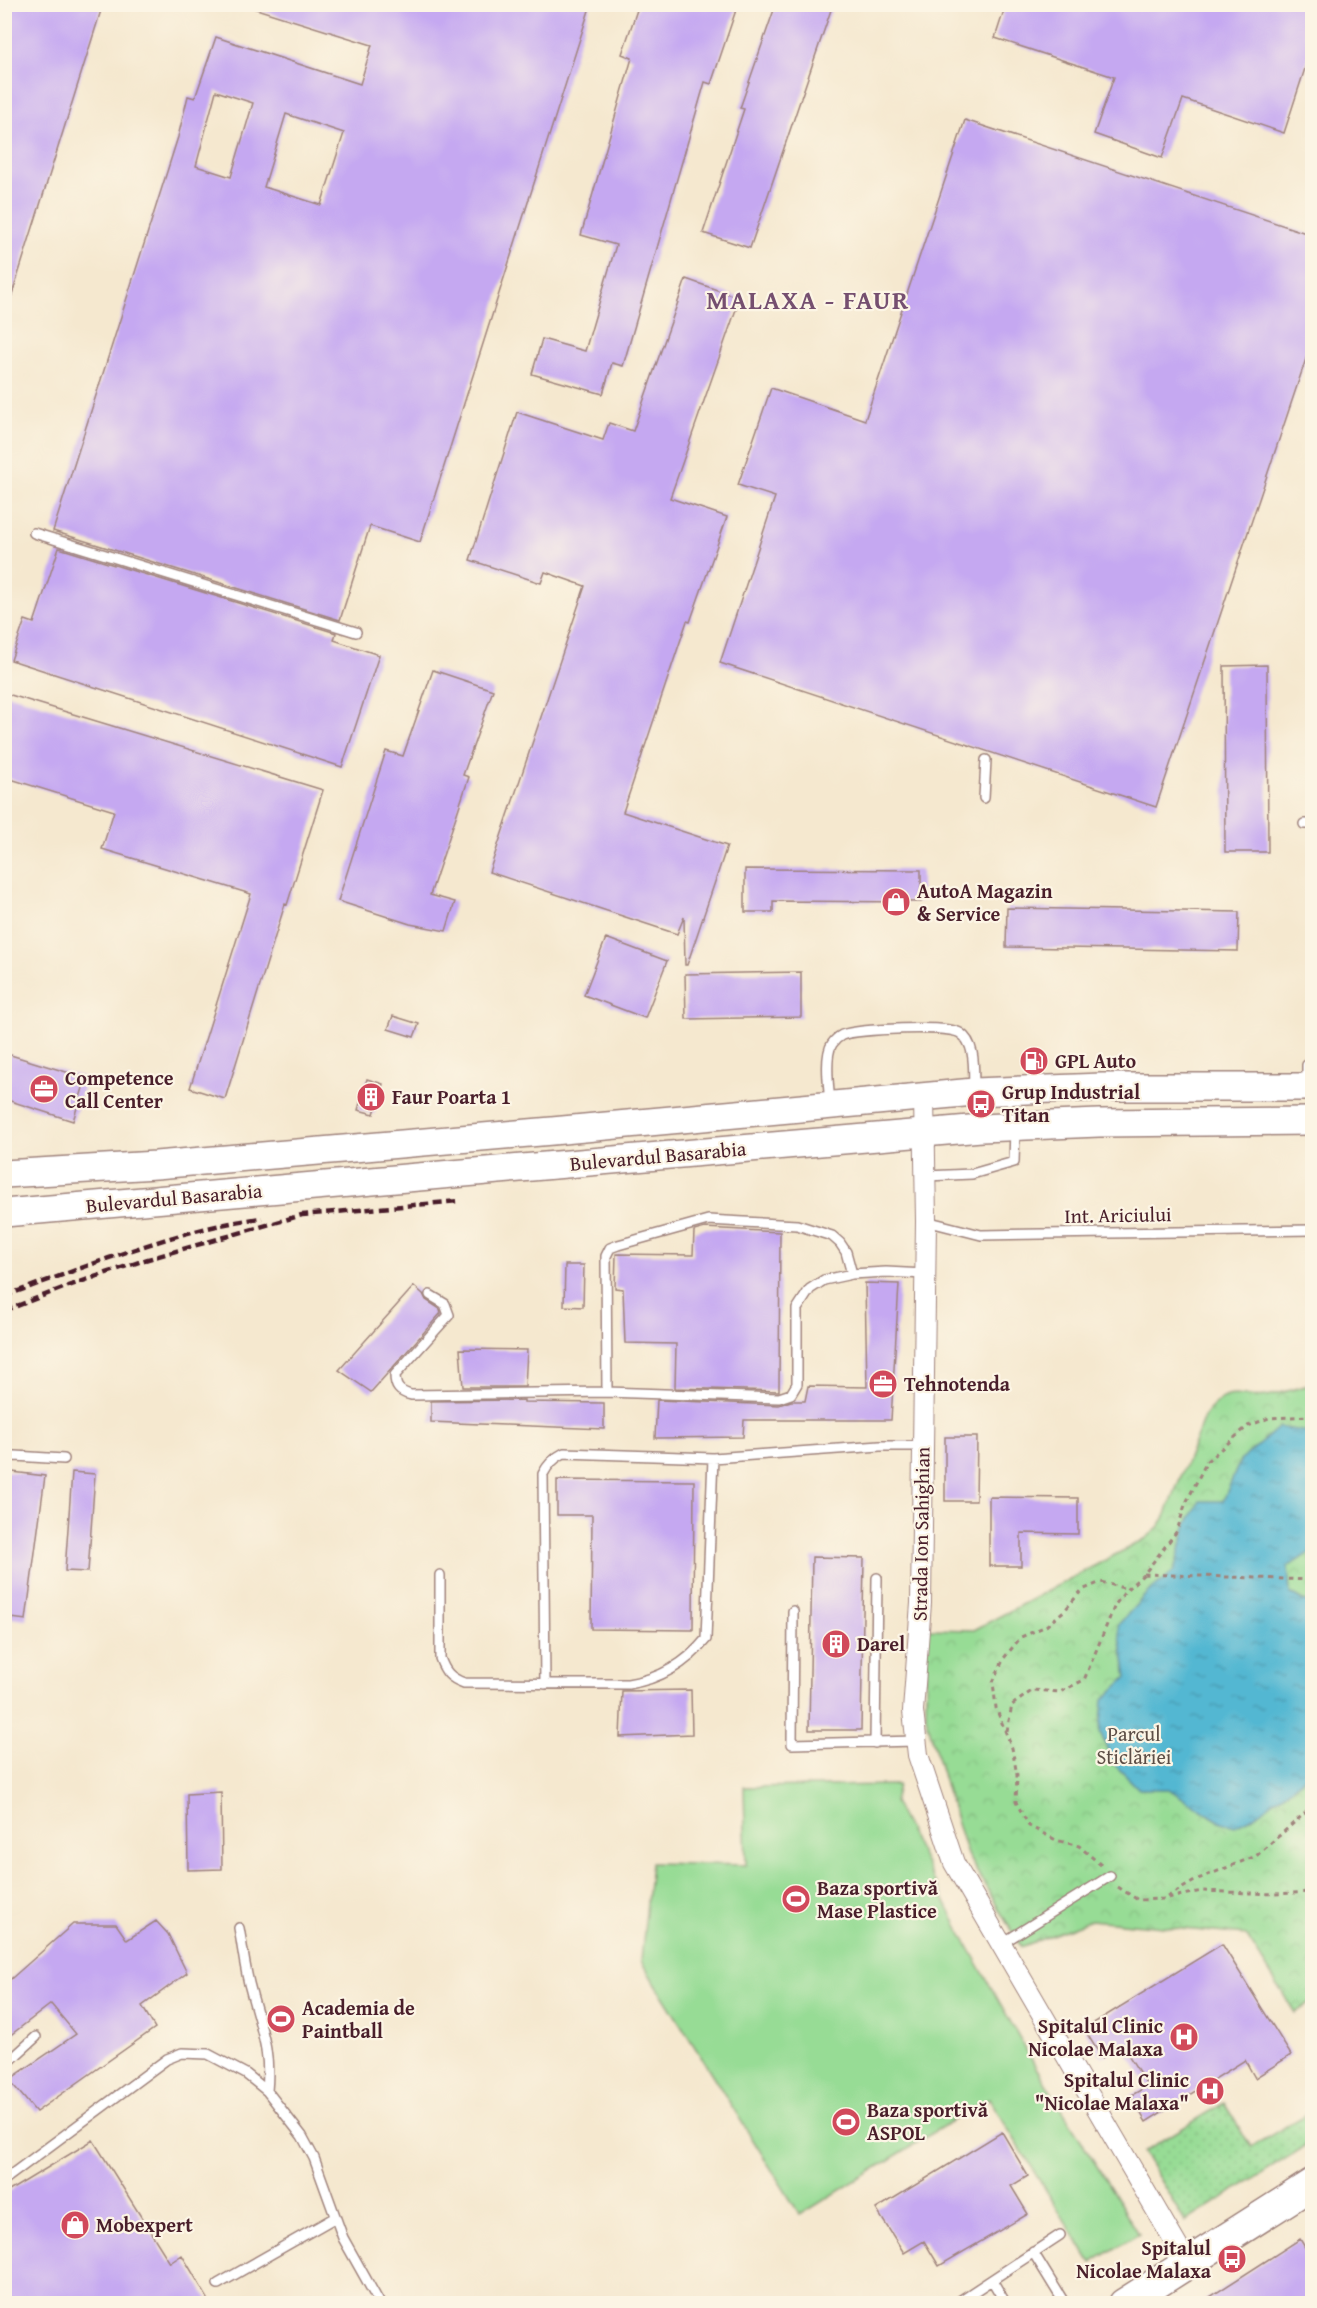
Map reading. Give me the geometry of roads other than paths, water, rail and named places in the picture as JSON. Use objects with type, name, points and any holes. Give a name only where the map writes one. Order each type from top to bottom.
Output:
[{"type":"main road","name":"Bulevardul Basarabia","points":[[4,1174],[156,1165],[974,1092],[1309,1079]]},
{"type":"main road","name":"Bulevardul Basarabia","points":[[4,1214],[1015,1126],[1312,1122]]},
{"type":"main road","points":[[1124,2304],[1187,2263],[1309,2194]]},
{"type":"street","name":"Strada Ion Sahighian","points":[[924,1096],[926,1221],[921,1603],[913,1711],[916,1741],[934,1807],[954,1863],[1187,2263]]},
{"type":"lane","points":[[34,533],[357,632]]},
{"type":"lane","points":[[984,798],[986,760]]},
{"type":"lane","points":[[830,1106],[828,1064],[830,1046],[839,1036],[859,1031],[941,1029],[960,1033],[971,1045],[974,1092]]},
{"type":"lane","points":[[926,1176],[972,1174],[1014,1162],[1015,1126]]},
{"type":"lane","points":[[607,1392],[606,1256],[610,1248],[708,1220],[797,1225],[832,1236],[840,1243],[846,1252],[852,1274]]},
{"type":"lane","name":"Int. Ariciului","points":[[926,1221],[981,1235],[1312,1230]]},
{"type":"lane","points":[[430,1295],[445,1304],[449,1315],[395,1375],[396,1386],[402,1392],[411,1395],[607,1392],[779,1398],[791,1394],[797,1384],[797,1309],[810,1289],[824,1280],[852,1274],[886,1272],[925,1274]]},
{"type":"lane","points":[[545,1684],[543,1474],[548,1465],[564,1453],[713,1458],[880,1446],[923,1446]]},
{"type":"lane","points":[[4,1458],[15,1456],[64,1459]]},
{"type":"lane","points":[[440,1575],[440,1658],[444,1669],[452,1678],[464,1683],[545,1684],[628,1684],[649,1680],[680,1665],[706,1640],[713,1458]]},
{"type":"lane","points":[[875,1743],[877,1578]]},
{"type":"lane","points":[[793,1611],[792,1744],[916,1741]]},
{"type":"lane","points":[[1001,1944],[1110,1876]]},
{"type":"lane","points":[[239,1928],[250,1990],[263,2028],[270,2067],[267,2091]]},
{"type":"lane","points":[[4,2066],[36,2037]]},
{"type":"lane","points":[[4,2180],[167,2059],[182,2054],[208,2054],[246,2074],[267,2091],[302,2136],[314,2158],[343,2238],[380,2304]]},
{"type":"lane","points":[[218,2284],[334,2217]]},
{"type":"lane","points":[[955,2304],[1060,2235]]},
{"type":"lane","points":[[1033,2252],[1065,2304]]},
{"type":"lane","points":[[992,2280],[1006,2304]]},
{"type":"water","points":[[1279,1427],[1312,1433],[1312,1551],[1288,1567],[1290,1593],[1305,1602],[1312,1601],[1312,1775],[1306,1777],[1253,1817],[1235,1826],[1219,1821],[1169,1789],[1139,1789],[1114,1764],[1100,1732],[1103,1700],[1127,1677],[1118,1625],[1147,1593],[1174,1571],[1187,1524],[1200,1501],[1223,1501],[1240,1461]]},
{"type":"railway","points":[[4,1311],[148,1259],[302,1215],[459,1201]]},
{"type":"railway","points":[[4,1296],[164,1240],[229,1223],[262,1218]]},
{"type":"place","name":"AutoA Magazin & Service","points":[[896,902]]},
{"type":"place","name":"GPL Auto","points":[[1034,1061]]},
{"type":"place","name":"Competence Call Center","points":[[44,1089]]},
{"type":"place","name":"Faur Poarta 1","points":[[371,1097]]},
{"type":"place","name":"Grup Industrial Titan","points":[[981,1104]]},
{"type":"place","name":"Tehnotenda","points":[[883,1384]]},
{"type":"place","name":"Darel","points":[[836,1644]]},
{"type":"place","name":"Baza sportivă Mase Plastice","points":[[796,1899]]},
{"type":"place","name":"Academia de Paintball","points":[[281,2019]]},
{"type":"place","name":"Spitalul Clinic Nicolae Malaxa","points":[[1184,2037]]},
{"type":"place","name":"Spitalul Clinic \"Nicolae Malaxa\"","points":[[1210,2091]]},
{"type":"place","name":"Baza sportivă ASPOL","points":[[846,2122]]},
{"type":"place","name":"Mobexpert","points":[[75,2225]]},
{"type":"place","name":"Spitalul Nicolae Malaxa","points":[[1232,2259]]},
{"type":"district","name":"MALAXA - FAUR","points":[[808,300]]},
{"type":"park label","name":"Parcul Sticlăriei","points":[[1134,1746]]}]
